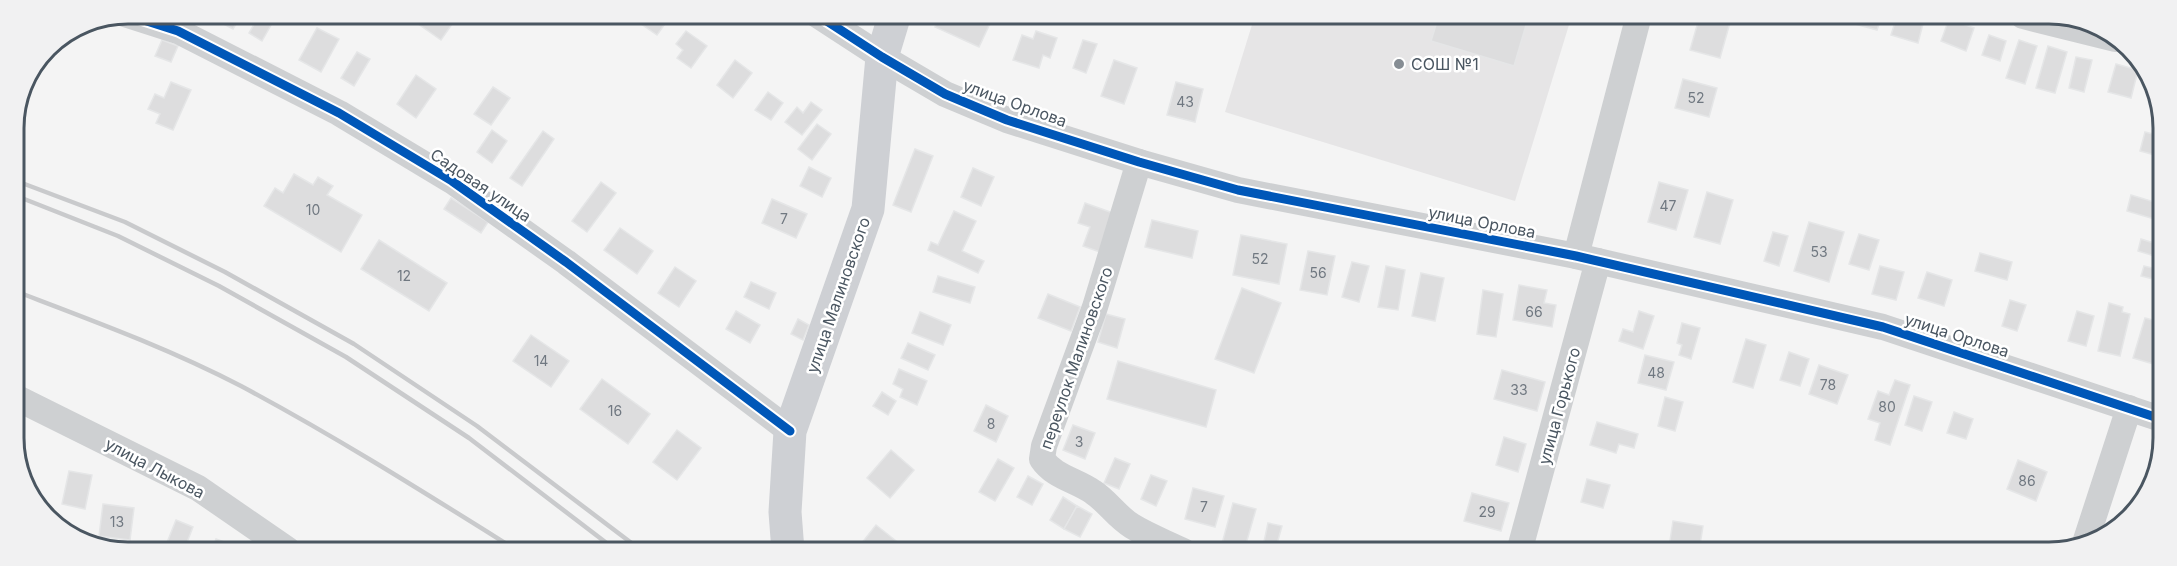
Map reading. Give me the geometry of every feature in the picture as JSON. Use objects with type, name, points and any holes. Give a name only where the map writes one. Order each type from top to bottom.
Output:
[{"type":"street","name":"Садовая улица","points":[[156,24],[178,31],[339,113],[452,181],[566,262],[790,431]]},
{"type":"street","name":"улица Орлова","points":[[831,24],[945,94],[1007,120],[1139,162],[1238,190],[1587,258],[1883,327],[2153,416]]},
{"type":"street","name":"улица Малиновского","points":[[790,431],[868,209],[882,57],[892,24]]},
{"type":"street","name":"улица Горького","points":[[1521,542],[1587,258],[1637,24]]},
{"type":"street","points":[[2059,25],[2091,33]]},
{"type":"street","name":"переулок Малиновского","points":[[1139,162],[1095,307],[1044,446],[1042,459],[1047,467],[1095,493],[1108,508],[1132,526],[1165,542]]},
{"type":"street","name":"улица Лыкова","points":[[24,401],[198,488],[276,542]]},
{"type":"street","points":[[2088,534],[2129,408]]},
{"type":"street","points":[[787,542],[785,512],[790,431]]},
{"type":"shaded area","name":"СОШ №1","points":[[1252,24],[1569,24],[1515,201],[1225,112]]},
{"type":"building","points":[[224,24],[236,24],[233,29]]},
{"type":"building","points":[[254,24],[272,24],[262,41],[249,33]]},
{"type":"building","points":[[418,24],[452,24],[441,40]]},
{"type":"building","points":[[641,24],[665,24],[657,35]]},
{"type":"building","points":[[936,24],[990,24],[979,47],[935,27]]},
{"type":"building","points":[[1436,24],[1526,24],[1514,66],[1431,41]]},
{"type":"building","points":[[1697,24],[1730,24],[1720,58],[1690,50]]},
{"type":"building","points":[[1855,24],[1879,24],[1877,30]]},
{"type":"building","points":[[1894,24],[1923,24],[1918,43],[1891,35]]},
{"type":"building","points":[[1947,24],[1963,24],[1974,28],[1966,51],[1941,41]]},
{"type":"building","points":[[317,28],[339,39],[321,72],[299,60]]},
{"type":"building","points":[[686,31],[707,46],[691,68],[677,58],[683,50],[676,44]]},
{"type":"building","points":[[1036,31],[1057,38],[1050,58],[1043,55],[1039,68],[1013,60],[1022,35],[1033,39]]},
{"type":"building","points":[[1989,35],[2006,41],[2000,61],[1982,55]]},
{"type":"building","points":[[162,40],[178,46],[171,62],[155,56]]},
{"type":"building","points":[[1083,40],[1097,44],[1086,73],[1073,68]]},
{"type":"building","points":[[2019,40],[2037,46],[2025,84],[2006,78]]},
{"type":"building","points":[[2048,46],[2067,52],[2055,93],[2036,88]]},
{"type":"building","points":[[357,52],[370,59],[354,86],[341,78]]},
{"type":"building","points":[[2076,57],[2092,60],[2084,92],[2069,88]]},
{"type":"building","points":[[735,60],[752,73],[733,98],[717,85]]},
{"type":"building","points":[[1114,60],[1137,68],[1124,104],[1101,96]]},
{"type":"building","points":[[2116,64],[2135,69],[2137,73],[2131,98],[2108,92]]},
{"type":"building","points":[[416,75],[436,89],[416,118],[397,104]]},
{"type":"building","points":[[1683,79],[1717,88],[1709,117],[1675,108]]},
{"type":"building","points":[[171,82],[191,90],[173,130],[156,123],[160,114],[148,109],[155,94],[164,98]]},
{"type":"building","points":[[1176,82],[1203,89],[1195,122],[1167,115]]},
{"type":"building","points":[[493,87],[510,98],[491,125],[474,114]]},
{"type":"building","points":[[768,92],[783,103],[771,120],[755,110]]},
{"type":"building","points":[[811,102],[822,110],[802,135],[785,122],[797,107],[803,113]]},
{"type":"building","points":[[817,124],[831,134],[812,160],[798,149]]},
{"type":"building","points":[[492,130],[507,141],[492,163],[477,152]]},
{"type":"building","points":[[543,131],[554,139],[522,186],[510,178]]},
{"type":"building","points":[[2145,132],[2153,134],[2153,154],[2140,151]]},
{"type":"building","points":[[915,149],[933,156],[911,212],[893,205]]},
{"type":"building","points":[[809,167],[831,178],[822,197],[800,186]]},
{"type":"building","points":[[973,168],[994,177],[981,206],[961,197]]},
{"type":"building","points":[[294,174],[313,185],[318,177],[333,186],[327,195],[362,215],[341,252],[264,206],[275,188],[283,193]]},
{"type":"building","points":[[601,182],[616,193],[587,232],[572,221]]},
{"type":"building","points":[[1659,182],[1688,190],[1676,230],[1648,222]]},
{"type":"building","points":[[1707,192],[1733,200],[1720,244],[1694,237]]},
{"type":"building","points":[[2131,195],[2153,202],[2153,219],[2127,211]]},
{"type":"building","points":[[451,198],[488,222],[481,233],[444,209]]},
{"type":"building","points":[[772,199],[807,214],[796,238],[762,223]]},
{"type":"building","points":[[1085,203],[1113,213],[1100,252],[1083,246],[1090,227],[1078,223]]},
{"type":"building","points":[[954,211],[976,221],[962,251],[984,261],[978,273],[928,250],[931,242],[938,245]]},
{"type":"building","points":[[1152,220],[1198,231],[1192,258],[1145,247]]},
{"type":"building","points":[[1809,222],[1844,232],[1829,282],[1794,271]]},
{"type":"building","points":[[620,228],[653,251],[637,274],[604,250]]},
{"type":"building","points":[[1773,232],[1788,236],[1779,266],[1764,261]]},
{"type":"building","points":[[1859,234],[1879,240],[1869,270],[1849,264]]},
{"type":"building","points":[[1241,235],[1287,244],[1279,284],[1233,275]]},
{"type":"building","points":[[2141,239],[2153,243],[2153,256],[2138,251]]},
{"type":"building","points":[[379,240],[447,283],[429,311],[361,269]]},
{"type":"building","points":[[1308,251],[1335,256],[1327,295],[1300,290]]},
{"type":"building","points":[[1980,253],[2012,262],[2007,280],[1975,271]]},
{"type":"building","points":[[1352,262],[1369,266],[1359,302],[1342,297]]},
{"type":"building","points":[[1386,266],[1405,270],[1398,310],[1378,307]]},
{"type":"building","points":[[1880,266],[1904,272],[1896,300],[1872,294]]},
{"type":"building","points":[[2144,266],[2153,268],[2153,279],[2141,276]]},
{"type":"building","points":[[675,267],[696,281],[679,307],[658,293]]},
{"type":"building","points":[[1927,272],[1952,280],[1944,306],[1918,298]]},
{"type":"building","points":[[1421,273],[1444,278],[1435,321],[1412,316]]},
{"type":"building","points":[[938,276],[975,287],[970,303],[933,292]]},
{"type":"building","points":[[751,282],[776,293],[769,309],[744,297]]},
{"type":"building","points":[[1519,285],[1547,290],[1544,303],[1556,305],[1552,327],[1513,320]]},
{"type":"building","points":[[1242,288],[1281,303],[1254,373],[1215,359]]},
{"type":"building","points":[[1483,290],[1503,294],[1496,337],[1477,334]]},
{"type":"building","points":[[1048,294],[1080,307],[1071,331],[1038,318]]},
{"type":"building","points":[[2010,300],[2026,305],[2017,331],[2002,326]]},
{"type":"building","points":[[2109,303],[2123,307],[2122,312],[2130,314],[2120,356],[2098,351]]},
{"type":"building","points":[[736,311],[760,325],[750,343],[726,329]]},
{"type":"building","points":[[1639,311],[1654,316],[1643,349],[1619,341],[1623,329],[1633,332]]},
{"type":"building","points":[[2077,311],[2094,316],[2086,346],[2068,341]]},
{"type":"building","points":[[920,312],[951,325],[943,345],[912,333]]},
{"type":"building","points":[[1106,314],[1125,319],[1117,348],[1098,342]]},
{"type":"building","points":[[2145,318],[2153,320],[2153,364],[2133,358]]},
{"type":"building","points":[[798,319],[809,325],[803,340],[791,334]]},
{"type":"building","points":[[1682,323],[1700,328],[1691,359],[1679,355],[1682,345],[1677,343]]},
{"type":"building","points":[[531,335],[569,361],[551,387],[513,361]]},
{"type":"building","points":[[1746,339],[1766,345],[1753,388],[1733,382]]},
{"type":"building","points":[[908,343],[935,355],[928,370],[901,358]]},
{"type":"building","points":[[1789,352],[1809,359],[1800,386],[1780,380]]},
{"type":"building","points":[[1645,355],[1674,362],[1666,390],[1638,383]]},
{"type":"building","points":[[1118,361],[1216,390],[1206,427],[1107,399]]},
{"type":"building","points":[[1819,365],[1848,375],[1837,404],[1809,394]]},
{"type":"building","points":[[899,369],[927,381],[917,405],[900,397],[903,389],[893,384]]},
{"type":"building","points":[[1502,370],[1545,382],[1537,411],[1494,399]]},
{"type":"building","points":[[602,379],[650,414],[628,444],[580,409]]},
{"type":"building","points":[[1895,380],[1910,385],[1890,445],[1875,440],[1880,423],[1868,419],[1878,391],[1889,395]]},
{"type":"building","points":[[882,392],[896,401],[888,415],[873,406]]},
{"type":"building","points":[[1914,396],[1932,402],[1922,431],[1905,425]]},
{"type":"building","points":[[1665,397],[1683,402],[1675,431],[1658,426]]},
{"type":"building","points":[[986,405],[1008,416],[996,442],[974,431]]},
{"type":"building","points":[[1954,412],[1973,419],[1966,439],[1947,433]]},
{"type":"building","points":[[1597,422],[1638,434],[1634,448],[1619,444],[1616,453],[1590,445]]},
{"type":"building","points":[[1073,425],[1095,433],[1085,459],[1063,450]]},
{"type":"building","points":[[677,430],[701,448],[677,480],[653,462]]},
{"type":"building","points":[[1504,437],[1526,444],[1518,472],[1496,465]]},
{"type":"building","points":[[891,450],[914,470],[890,498],[867,478]]},
{"type":"building","points":[[1115,458],[1130,464],[1119,489],[1104,483]]},
{"type":"building","points":[[998,459],[1014,468],[995,501],[979,492]]},
{"type":"building","points":[[2018,460],[2047,472],[2036,501],[2007,489]]},
{"type":"building","points":[[69,471],[92,475],[85,509],[62,504]]},
{"type":"building","points":[[1151,475],[1167,481],[1156,506],[1141,499]]},
{"type":"building","points":[[1028,476],[1043,484],[1032,505],[1017,497]]},
{"type":"building","points":[[1587,479],[1610,485],[1603,508],[1581,502]]},
{"type":"building","points":[[1193,488],[1224,496],[1215,527],[1185,519]]},
{"type":"building","points":[[1472,493],[1509,503],[1501,531],[1464,521]]},
{"type":"building","points":[[1063,497],[1077,506],[1064,529],[1050,520]]},
{"type":"building","points":[[1233,503],[1256,509],[1247,542],[1222,542]]},
{"type":"building","points":[[103,504],[134,508],[130,540],[99,536]]},
{"type":"building","points":[[1077,506],[1092,514],[1080,537],[1064,529]]},
{"type":"building","points":[[176,520],[193,527],[187,542],[167,542]]},
{"type":"building","points":[[1673,521],[1703,526],[1700,542],[1670,542]]},
{"type":"building","points":[[1268,523],[1282,526],[1278,542],[1264,542]]},
{"type":"building","points":[[876,525],[897,542],[863,542]]},
{"type":"railway","points":[[24,184],[125,222],[225,272],[354,344],[477,426],[630,542]]},
{"type":"railway","points":[[24,199],[118,236],[219,286],[346,357],[469,438],[605,542]]},
{"type":"railway","points":[[24,294],[157,347],[241,386],[343,444],[504,542]]},
{"type":"cycle path","points":[[156,24],[178,31],[339,113],[452,181],[566,262],[790,431]]},
{"type":"cycle path","points":[[831,24],[945,94],[1007,120],[1139,162],[1238,190],[1576,256],[1883,327],[2153,416]]},
{"type":"place","name":"СОШ №1","points":[[1399,64]]}]
